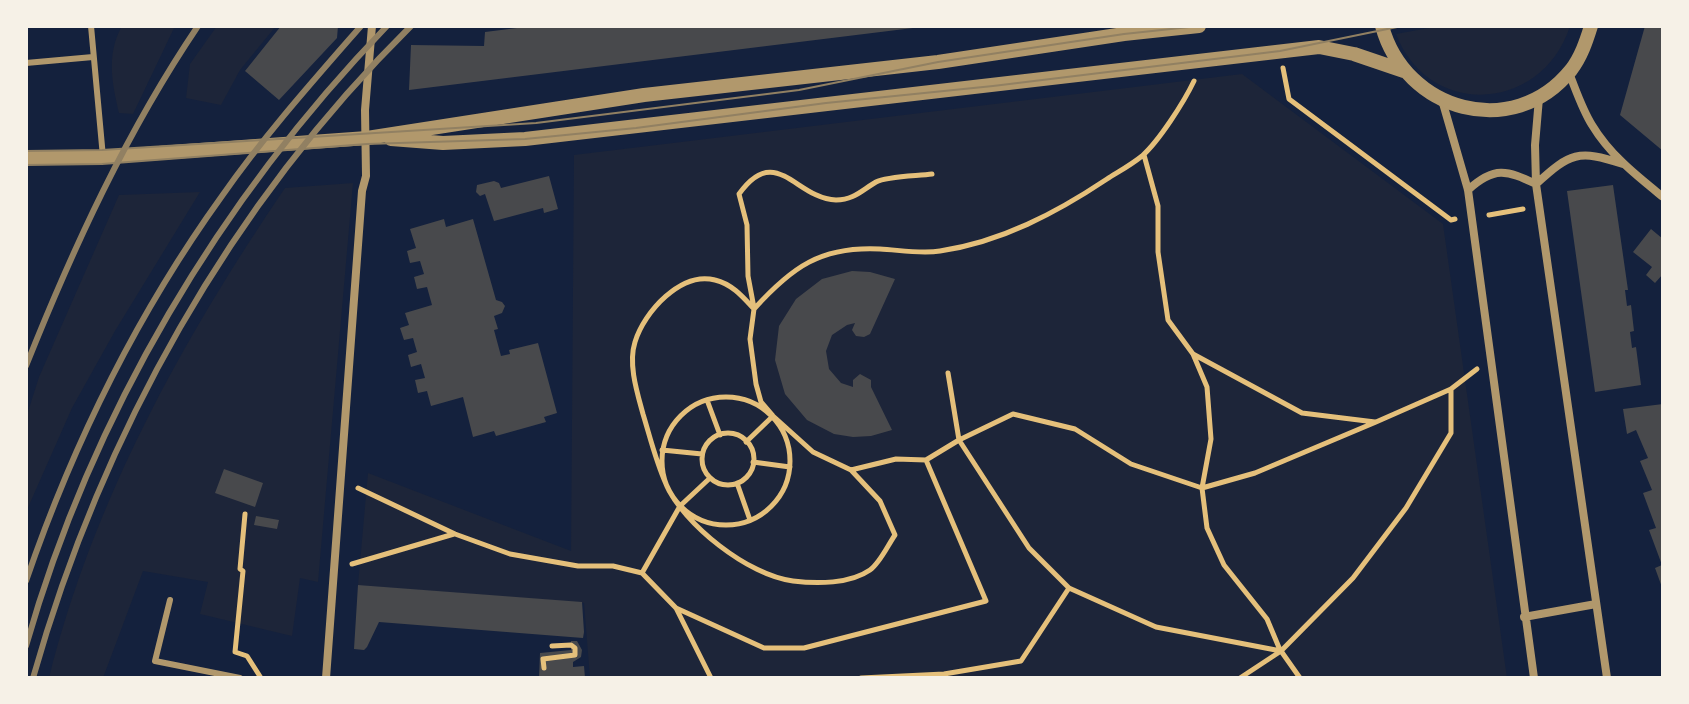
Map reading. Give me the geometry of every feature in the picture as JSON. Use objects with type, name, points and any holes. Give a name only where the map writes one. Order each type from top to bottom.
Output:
[{"type":"street","points":[[326,678],[362,191],[366,176],[365,110],[372,26]]},
{"type":"street","points":[[26,157],[103,157],[367,138],[644,95],[938,62],[1199,26]]},
{"type":"street","points":[[1382,26],[1387,42],[1404,71],[1427,91],[1442,100],[1480,110],[1510,108],[1539,98],[1569,73],[1579,58],[1591,26]]},
{"type":"street","points":[[367,138],[443,143],[525,139],[1319,47],[1354,54],[1404,71]]},
{"type":"street","points":[[1569,73],[1592,125],[1623,164],[1663,197]]},
{"type":"street","points":[[1539,98],[1536,184],[1607,678]]},
{"type":"street","points":[[1442,100],[1468,190],[1534,678]]},
{"type":"street","points":[[1536,184],[1564,159],[1594,154],[1623,164]]},
{"type":"street","points":[[1468,190],[1483,176],[1511,172],[1536,184]]},
{"type":"street","points":[[1524,617],[1596,604]]},
{"type":"lane","points":[[91,26],[103,157]]},
{"type":"lane","points":[[26,63],[93,57]]},
{"type":"lane","points":[[170,600],[155,661],[240,678]]},
{"type":"path","points":[[1280,51],[1289,99],[1451,220],[1539,207]]},
{"type":"path","points":[[754,309],[778,283],[815,257],[862,248],[936,252],[974,245],[1028,225],[1074,201],[1144,155],[1185,99],[1206,59]]},
{"type":"path","points":[[1144,155],[1158,206],[1158,252],[1168,320],[1193,354],[1207,387],[1211,439],[1202,488],[1207,528],[1224,565],[1267,619],[1281,651],[1300,678]]},
{"type":"path","points":[[680,506],[698,519],[719,525],[741,524],[761,516],[777,501],[788,481],[791,459],[786,437],[761,402],[750,339],[754,309],[748,276],[747,225],[739,194],[749,180],[763,172],[779,173],[799,182],[816,195],[835,200],[850,199],[877,181],[932,174]]},
{"type":"path","points":[[666,486],[661,466],[662,450],[671,427],[684,412],[707,400],[740,398],[759,405],[813,452],[851,470],[880,501],[895,535],[872,569],[845,580],[815,583],[790,581],[756,571],[721,548],[680,506],[666,486],[635,383],[634,344],[649,314],[672,292],[692,279],[715,280],[735,289],[754,309]]},
{"type":"path","points":[[1193,354],[1302,413],[1376,422]]},
{"type":"path","points":[[851,470],[896,459],[926,460],[1013,414],[1075,429],[1131,464],[1202,488],[1255,473],[1451,389],[1492,357]]},
{"type":"path","points":[[948,373],[959,440],[1029,548],[1069,588],[1156,627],[1281,651]]},
{"type":"path","points":[[1240,678],[1281,651],[1353,578],[1406,508],[1451,433],[1451,389]]},
{"type":"path","points":[[707,400],[720,435]]},
{"type":"path","points":[[746,442],[773,416]]},
{"type":"path","points":[[731,434],[746,442],[751,448],[753,462],[750,472],[737,483],[721,484],[710,478],[703,468],[702,454],[708,443],[720,435],[731,434]]},
{"type":"path","points":[[662,450],[702,454]]},
{"type":"path","points":[[676,608],[764,648],[804,648],[986,601],[926,460]]},
{"type":"path","points":[[753,462],[790,467]]},
{"type":"path","points":[[642,573],[680,506],[710,478]]},
{"type":"path","points":[[342,481],[455,534],[510,554],[578,566],[613,566],[642,573],[676,608],[711,678]]},
{"type":"path","points":[[737,483],[750,520]]},
{"type":"path","points":[[245,514],[235,652],[247,656],[261,678]]},
{"type":"path","points":[[334,569],[455,534]]},
{"type":"path","points":[[861,678],[944,674],[1021,661],[1069,588]]},
{"type":"path","points":[[544,668],[543,659],[575,655],[575,648],[571,645],[552,646]]},
{"type":"shaded area","points":[[122,26],[175,26],[133,114],[119,113],[113,80],[112,58]]},
{"type":"shaded area","points":[[217,26],[276,26],[240,70],[221,105],[186,98],[190,64]]},
{"type":"shaded area","points":[[1440,26],[1570,26],[1556,55],[1536,76],[1512,89],[1485,94],[1458,92],[1433,81],[1412,62],[1396,34]]},
{"type":"shaded area","points":[[1242,74],[1443,224],[1507,678],[590,678],[584,603],[358,585],[368,473],[571,551],[574,155]]},
{"type":"shaded area","points":[[353,183],[318,582],[300,578],[292,636],[200,614],[208,582],[143,571],[103,678],[49,678],[90,547],[116,484],[177,363],[247,245],[285,188]]},
{"type":"shaded area","points":[[200,192],[72,408],[26,512],[26,418],[39,377],[119,195]]},
{"type":"building","points":[[281,26],[338,26],[337,38],[279,100],[245,71]]},
{"type":"building","points":[[533,26],[913,28],[409,90],[411,45],[484,46],[485,32]]},
{"type":"building","points":[[1645,26],[1663,26],[1663,151],[1620,115]]},
{"type":"building","points":[[549,176],[558,209],[544,213],[543,208],[494,221],[485,194],[480,196],[476,192],[477,185],[494,181],[501,188]]},
{"type":"building","points":[[1613,185],[1628,290],[1625,290],[1627,306],[1631,305],[1632,348],[1636,347],[1641,385],[1595,392],[1567,191]]},
{"type":"building","points":[[444,219],[446,227],[473,219],[496,300],[505,306],[502,313],[494,316],[498,329],[494,330],[501,356],[510,354],[509,350],[538,343],[557,413],[544,417],[546,422],[496,436],[494,431],[473,437],[463,397],[431,406],[427,391],[418,393],[415,380],[425,378],[421,364],[411,367],[408,355],[417,352],[413,338],[404,340],[400,328],[409,325],[405,313],[432,305],[427,287],[417,289],[414,277],[424,274],[420,261],[410,263],[407,251],[416,248],[410,229]]},
{"type":"building","points":[[1651,229],[1663,239],[1663,274],[1655,283],[1646,275],[1652,267],[1633,252]]},
{"type":"building","points":[[852,271],[895,279],[870,334],[856,336],[852,330],[855,323],[847,325],[832,335],[826,351],[829,369],[841,383],[853,387],[853,380],[860,374],[871,380],[871,387],[892,430],[871,436],[834,434],[807,420],[785,394],[775,360],[779,326],[796,299],[822,279]]},
{"type":"building","points":[[1663,404],[1663,590],[1655,568],[1662,565],[1649,530],[1656,528],[1643,493],[1652,490],[1640,461],[1648,458],[1636,430],[1627,434],[1623,409]]},
{"type":"building","points":[[224,469],[263,483],[255,507],[215,493]]},
{"type":"building","points":[[256,516],[279,520],[277,529],[254,525]]},
{"type":"building","points":[[358,585],[582,602],[583,638],[379,622],[367,647],[364,650],[354,649]]},
{"type":"building","points":[[571,641],[577,641],[582,650],[573,667],[584,666],[585,678],[539,678],[540,653],[571,650]]},
{"type":"tram line","points":[[26,151],[102,150],[536,123],[799,90],[938,62],[1199,26]]},
{"type":"tram line","points":[[26,165],[102,164],[367,144],[525,139],[636,128],[1280,51],[1402,26]]},
{"type":"railway","points":[[26,366],[103,191],[148,107],[198,26]]},
{"type":"railway","points":[[26,581],[86,430],[162,287],[255,152],[361,26]]},
{"type":"railway","points":[[26,646],[54,560],[87,476],[125,393],[169,314],[217,237],[269,163],[326,93],[387,26]]},
{"type":"railway","points":[[33,678],[62,587],[96,498],[135,412],[180,328],[230,247],[285,169],[346,95],[411,26]]}]
